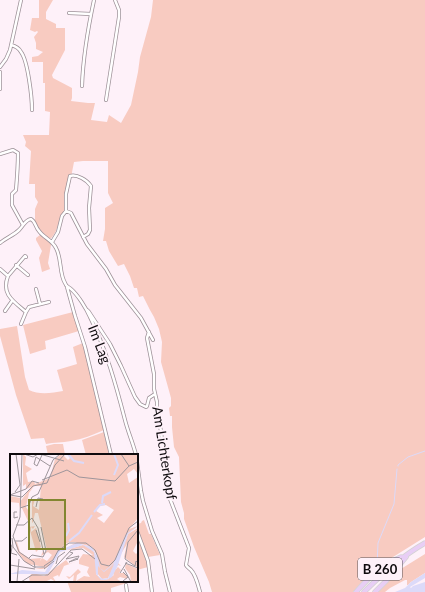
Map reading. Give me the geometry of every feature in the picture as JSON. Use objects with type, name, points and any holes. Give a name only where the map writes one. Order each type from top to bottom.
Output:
[{"type":"main road","name":"B 260","points":[[364,592],[385,572],[425,542]]},
{"type":"main road","name":"B 260","points":[[356,592],[380,569],[409,553]]},
{"type":"main road","name":"B 260","points":[[375,592],[409,553]]},
{"type":"street","points":[[0,67],[7,57],[11,45],[21,0]]},
{"type":"street","points":[[82,86],[94,0]]},
{"type":"street","points":[[106,100],[120,17],[115,0]]},
{"type":"street","points":[[69,13],[91,14]]},
{"type":"street","points":[[11,45],[21,51],[24,57],[29,79],[32,110]]},
{"type":"street","points":[[0,72],[0,89]]},
{"type":"street","points":[[0,154],[13,150],[18,153],[16,190],[12,194],[12,206],[23,224]]},
{"type":"street","points":[[0,243],[18,231],[28,219],[33,220],[38,230],[52,242],[58,232],[62,216],[66,211],[66,194],[70,176],[74,175],[86,180],[91,186],[89,208],[90,230],[88,234],[83,237]]},
{"type":"street","name":"Am Lichterkopf","points":[[66,211],[72,214],[87,244],[106,269],[115,285],[141,318],[153,340]]},
{"type":"street","name":"Im Lag","points":[[52,242],[57,249],[61,274],[64,282],[67,287],[71,288],[85,307],[102,345],[136,454]]},
{"type":"street","points":[[26,257],[25,256],[8,276],[6,285],[7,294],[12,301],[26,312]]},
{"type":"street","points":[[16,266],[28,275]]},
{"type":"street","points":[[0,269],[8,276]]},
{"type":"street","points":[[67,287],[86,347],[111,454]]},
{"type":"street","points":[[36,289],[40,304]]},
{"type":"street","points":[[5,311],[12,301]]},
{"type":"street","points":[[21,324],[29,307],[48,302]]},
{"type":"street","points":[[85,307],[110,344],[135,397],[140,404],[146,407],[149,398],[156,394]]},
{"type":"street","name":"Am Lichterkopf","points":[[149,332],[147,338],[154,374],[157,413],[161,430],[164,463],[170,499],[189,548],[186,565],[191,570],[200,592]]},
{"type":"street","points":[[138,469],[143,501],[152,531],[162,554],[170,592]]},
{"type":"street","points":[[138,534],[148,561],[152,592]]},
{"type":"street","points":[[126,585],[127,592]]},
{"type":"shaded area","points":[[39,0],[53,0],[46,12],[46,19],[56,24],[56,28],[65,28],[65,50],[52,75],[53,78],[72,88],[71,101],[95,103],[91,120],[107,122],[109,115],[121,123],[131,105],[140,57],[151,17],[153,0],[425,0],[425,537],[369,574],[353,592],[212,592],[184,519],[181,502],[179,457],[174,447],[172,416],[170,416],[169,408],[171,406],[171,398],[161,362],[162,342],[159,329],[143,296],[139,297],[137,288],[134,288],[124,264],[118,266],[109,251],[106,241],[103,241],[105,229],[105,208],[113,203],[108,193],[108,161],[74,162],[68,193],[67,209],[50,239],[42,233],[34,221],[35,209],[38,202],[35,197],[35,184],[29,184],[31,151],[25,146],[26,142],[23,135],[49,135],[50,112],[45,111],[43,62],[32,62],[32,57],[38,56],[43,52],[36,49],[34,37],[38,32],[30,30],[32,18],[39,18]]},
{"type":"shaded area","points":[[40,235],[51,243],[48,263],[50,269],[42,272],[39,258],[42,251],[36,240],[36,238]]},
{"type":"shaded area","points":[[73,312],[79,331],[45,341],[46,349],[30,354],[23,325]]},
{"type":"shaded area","points":[[17,326],[25,377],[29,390],[33,392],[46,393],[63,391],[57,370],[77,364],[73,347],[83,343],[104,430],[83,438],[64,442],[46,444],[44,438],[31,439],[16,395],[0,336],[0,329]]},
{"type":"shaded area","points":[[104,432],[109,454],[86,454],[82,440]]},
{"type":"shaded area","points":[[63,444],[65,454],[48,454],[46,446]]},
{"type":"shaded area","points":[[144,520],[149,534],[151,534],[160,555],[148,557],[138,531],[138,524]]},
{"type":"shaded area","points":[[138,537],[147,561],[148,567],[138,570]]},
{"type":"shaded area","points":[[425,554],[425,573],[408,585],[407,580],[405,580],[385,592],[378,592],[396,572]]},
{"type":"shaded area","points":[[67,582],[127,582],[111,588],[111,592],[71,592]]},
{"type":"water","points":[[425,573],[425,578],[410,587],[411,588],[425,582],[425,592],[395,592],[405,588]]},
{"type":"waterway","points":[[398,466],[408,457],[425,451]]},
{"type":"waterway","points":[[377,567],[378,543],[394,504],[397,469]]}]
